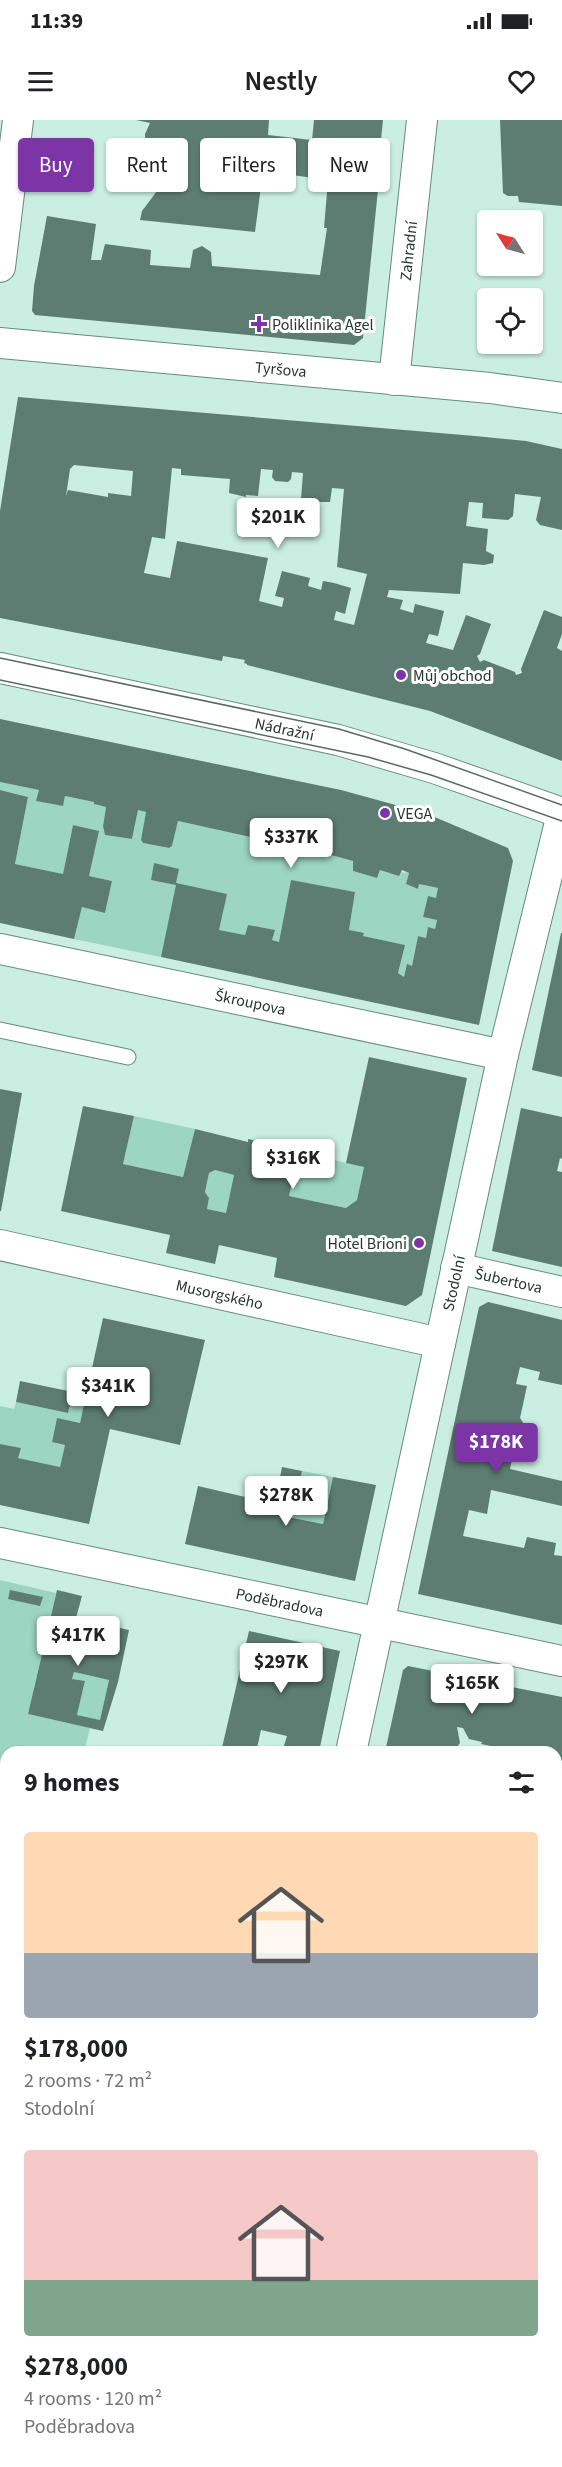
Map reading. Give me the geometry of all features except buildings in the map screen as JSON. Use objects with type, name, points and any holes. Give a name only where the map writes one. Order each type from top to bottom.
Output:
[{"type":"street","points":[[0,267],[18,120]]},
{"type":"street","name":"Zahradní","points":[[394,380],[422,120]]},
{"type":"street","name":"Tyršova","points":[[0,343],[490,388],[562,398]]},
{"type":"street","name":"Nádražní","points":[[0,668],[338,740],[434,768],[562,814]]},
{"type":"street","name":"Stodolní","points":[[352,1746],[503,1055],[562,814]]},
{"type":"street","name":"Škroupova","points":[[0,949],[503,1055]]},
{"type":"street","name":"Musorgského","points":[[0,1245],[440,1343]]},
{"type":"street","name":"Šubertova","points":[[456,1268],[562,1292]]},
{"type":"street","name":"Poděbradova","points":[[0,1543],[562,1661]]},
{"type":"lane","points":[[0,1030],[128,1057]]},
{"type":"shaded area","points":[[0,782],[39,790],[37,801],[63,806],[65,796],[106,807],[103,826],[105,835],[132,839],[138,810],[146,812],[141,841],[143,843],[169,848],[172,846],[178,821],[353,861],[353,871],[377,878],[380,870],[409,873],[406,884],[418,889],[419,884],[438,888],[436,898],[428,897],[423,917],[437,920],[435,929],[426,938],[418,936],[412,966],[407,965],[404,977],[398,973],[404,945],[363,936],[349,930],[355,892],[325,887],[279,942],[272,940],[274,930],[248,925],[245,935],[219,930],[161,957],[74,939],[82,907],[105,912],[112,881],[89,876],[98,831],[73,825],[63,874],[15,864],[28,797],[0,790]]},
{"type":"shaded area","points":[[134,1116],[195,1129],[183,1177],[123,1164]]},
{"type":"shaded area","points":[[299,1152],[364,1167],[357,1200],[346,1208],[289,1196]]},
{"type":"shaded area","points":[[215,1170],[234,1175],[226,1213],[207,1209],[209,1198],[205,1192],[209,1173]]},
{"type":"shaded area","points":[[73,1392],[87,1395],[80,1423],[57,1419],[52,1441],[65,1445],[60,1467],[18,1458],[20,1448],[0,1444],[0,1406],[14,1409],[16,1402],[68,1413]]},
{"type":"shaded area","points":[[302,1471],[333,1477],[323,1524],[283,1516],[284,1508],[294,1510]]},
{"type":"shaded area","points":[[0,1580],[56,1593],[28,1714],[90,1728],[86,1746],[0,1746]]},
{"type":"shaded area","points":[[74,1672],[109,1680],[100,1720],[77,1715],[85,1682],[72,1679]]},
{"type":"tram line","points":[[0,658],[339,729],[405,749],[562,805]]},
{"type":"tram line","points":[[0,680],[368,757],[431,775],[562,821]]},
{"type":"place","name":"Poliklinika Agel","points":[[259,324]]},
{"type":"place","name":"Můj obchod","points":[[401,675]]},
{"type":"place","name":"VEGA","points":[[385,813]]},
{"type":"place","name":"Hotel Brioni","points":[[419,1243]]}]
